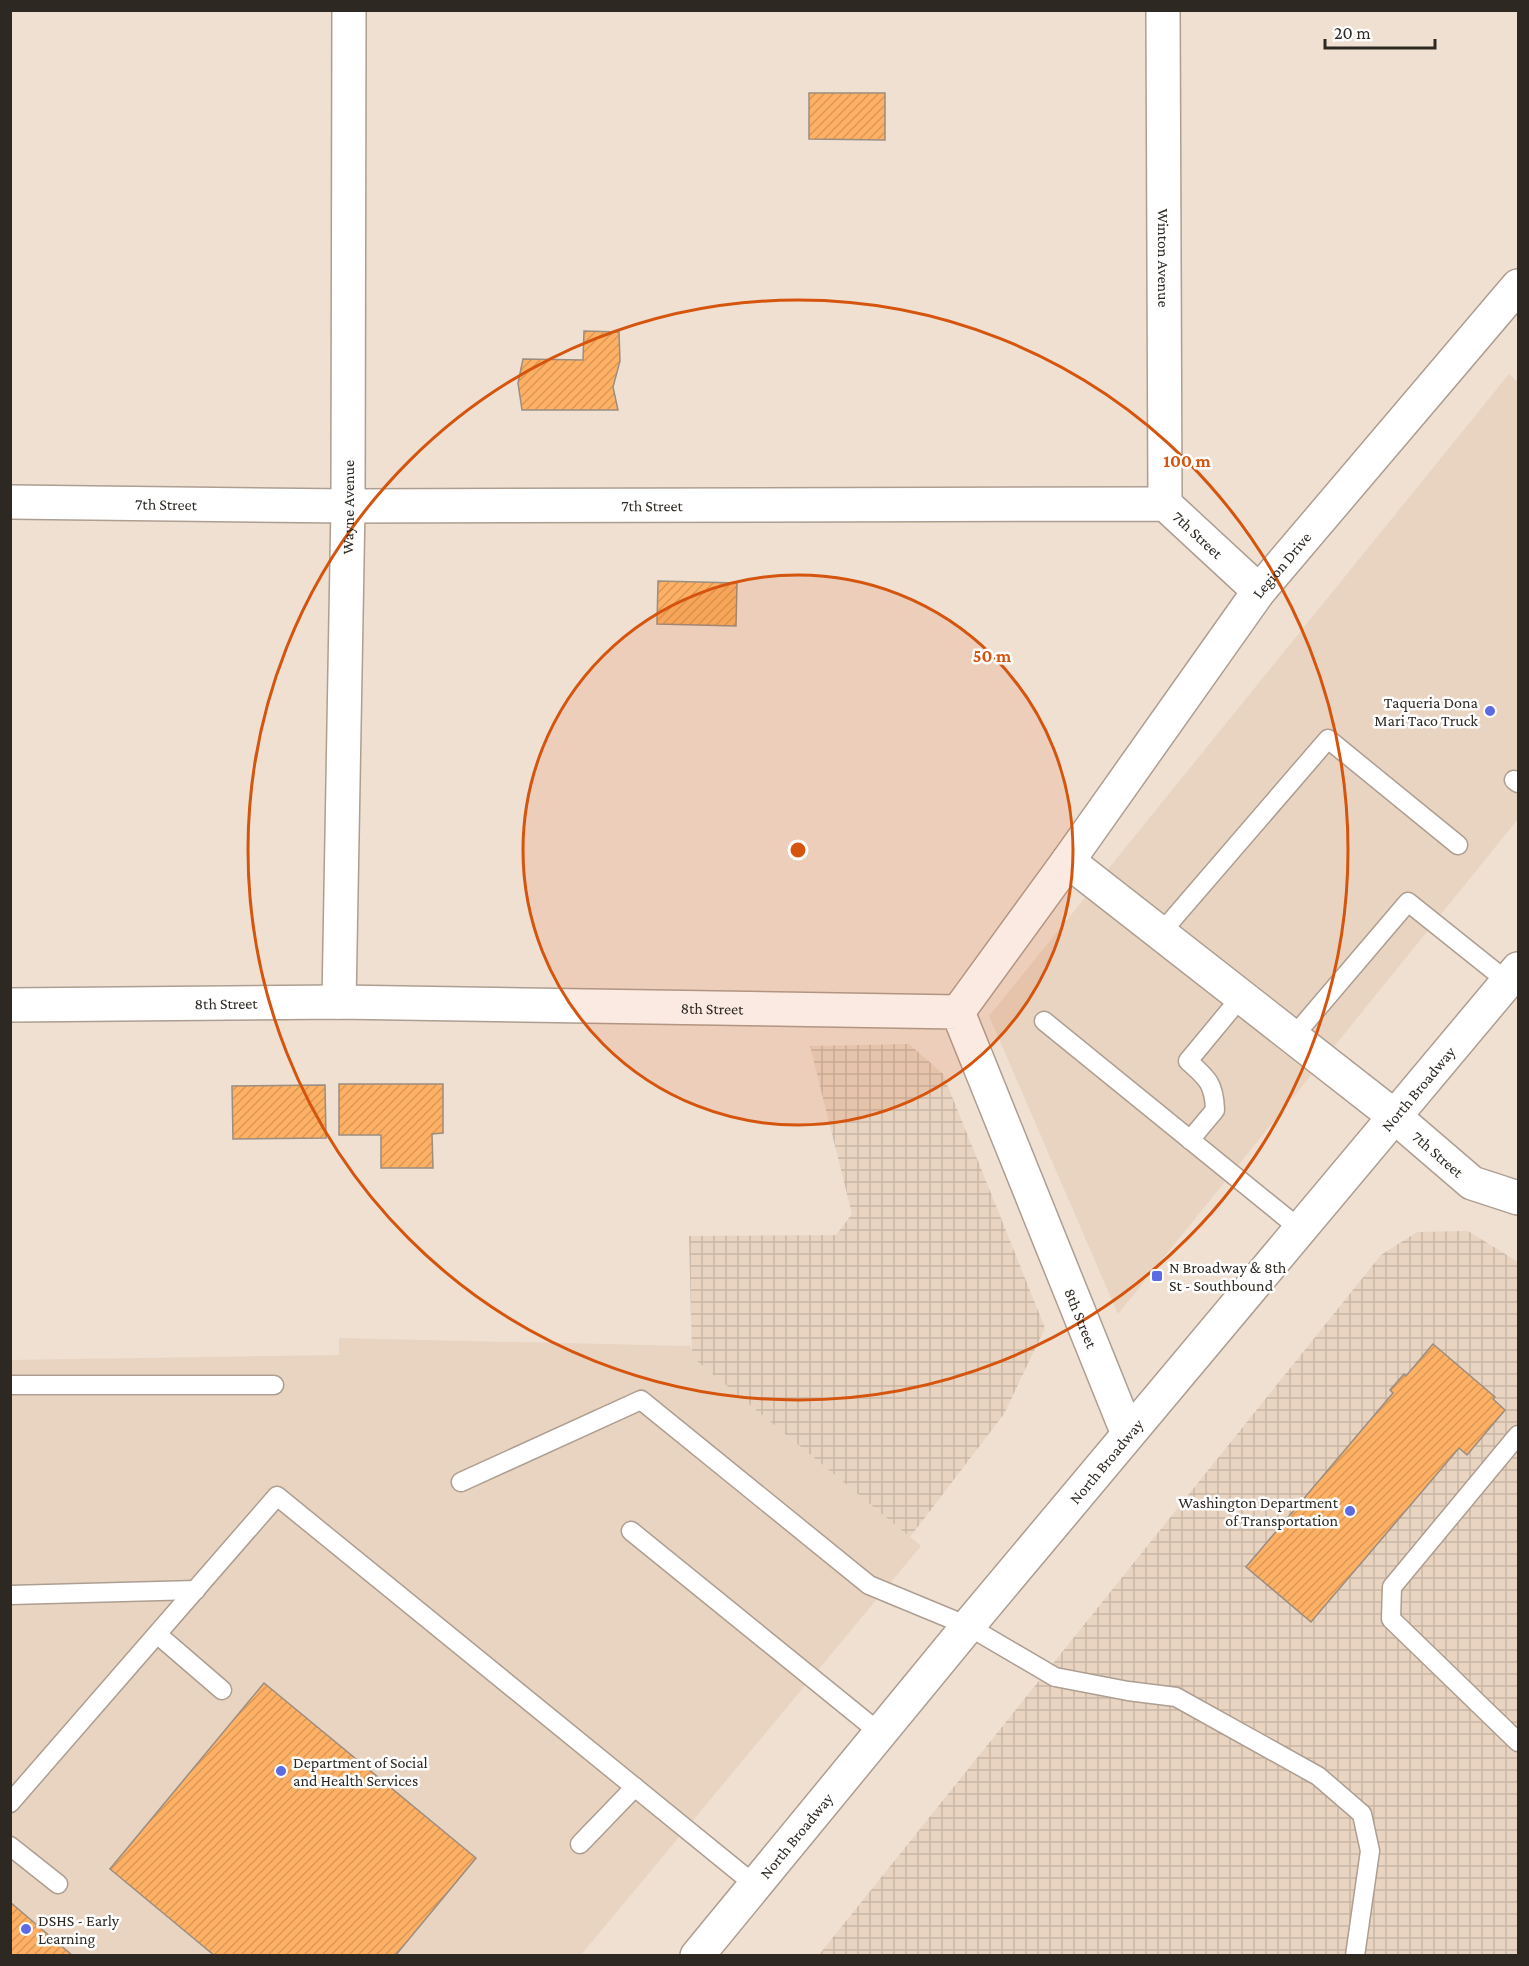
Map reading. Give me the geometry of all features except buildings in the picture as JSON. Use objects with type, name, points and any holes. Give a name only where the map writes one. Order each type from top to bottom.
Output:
[{"type":"street","name":"Wayne Avenue","points":[[339,1002],[348,506],[349,10]]},
{"type":"street","name":"Winton Avenue","points":[[1162,10],[1165,504]]},
{"type":"street","name":"Legion Drive","points":[[958,1012],[1068,861],[1258,591],[1518,286]]},
{"type":"street","name":"7th Street","points":[[10,502],[348,506],[1165,504],[1258,591]]},
{"type":"street","points":[[1068,861],[1394,1116]]},
{"type":"street","name":"North Broadway","points":[[697,1956],[968,1626],[1513,976]]},
{"type":"street","name":"8th Street","points":[[10,1005],[339,1002],[958,1012],[1128,1434]]},
{"type":"street","name":"7th Street","points":[[1394,1116],[1472,1183],[1518,1198]]},
{"type":"lane","points":[[1160,934],[1328,739],[1458,845]]},
{"type":"lane","points":[[1293,1037],[1408,902],[1513,976]]},
{"type":"lane","points":[[1190,1140],[1215,1110],[1214,1092],[1207,1078],[1188,1061],[1241,996]]},
{"type":"lane","points":[[1044,1021],[1300,1229]]},
{"type":"lane","points":[[10,1385],[274,1385]]},
{"type":"lane","points":[[461,1482],[641,1400],[869,1585],[968,1626],[1055,1677],[1176,1697],[1327,1783],[1362,1814],[1370,1851],[1355,1956]]},
{"type":"lane","points":[[1518,1435],[1392,1587],[1391,1619],[1518,1742]]},
{"type":"lane","points":[[10,1803],[277,1496],[755,1885]]},
{"type":"lane","points":[[631,1531],[880,1732]]},
{"type":"lane","points":[[10,1595],[196,1590]]},
{"type":"lane","points":[[157,1634],[222,1690]]},
{"type":"lane","points":[[580,1844],[635,1787]]},
{"type":"lane","points":[[10,1846],[58,1884]]},
{"type":"shaded area","points":[[1509,374],[1518,382],[1518,819],[1118,1314],[989,1016]]},
{"type":"shaded area","points":[[909,1044],[943,1074],[1045,1328],[1004,1414],[910,1537],[692,1357],[689,1236],[836,1235],[852,1214],[810,1046]]},
{"type":"shaded area","points":[[1468,1231],[1518,1262],[1518,1955],[818,1956],[1381,1255],[1417,1232]]},
{"type":"shaded area","points":[[339,1338],[691,1346],[692,1357],[921,1546],[581,1955],[11,1955],[10,1360],[339,1355]]},
{"type":"place","name":"Taqueria Dona Mari Taco Truck","points":[[1490,711]]},
{"type":"place","name":"N Broadway & 8th St - Southbound","points":[[1157,1276]]},
{"type":"place","name":"Washington Department of Transportation","points":[[1350,1511]]},
{"type":"place","name":"Department of Social and Health Services","points":[[281,1771]]},
{"type":"place","name":"DSHS - Early Learning","points":[[26,1929]]}]
